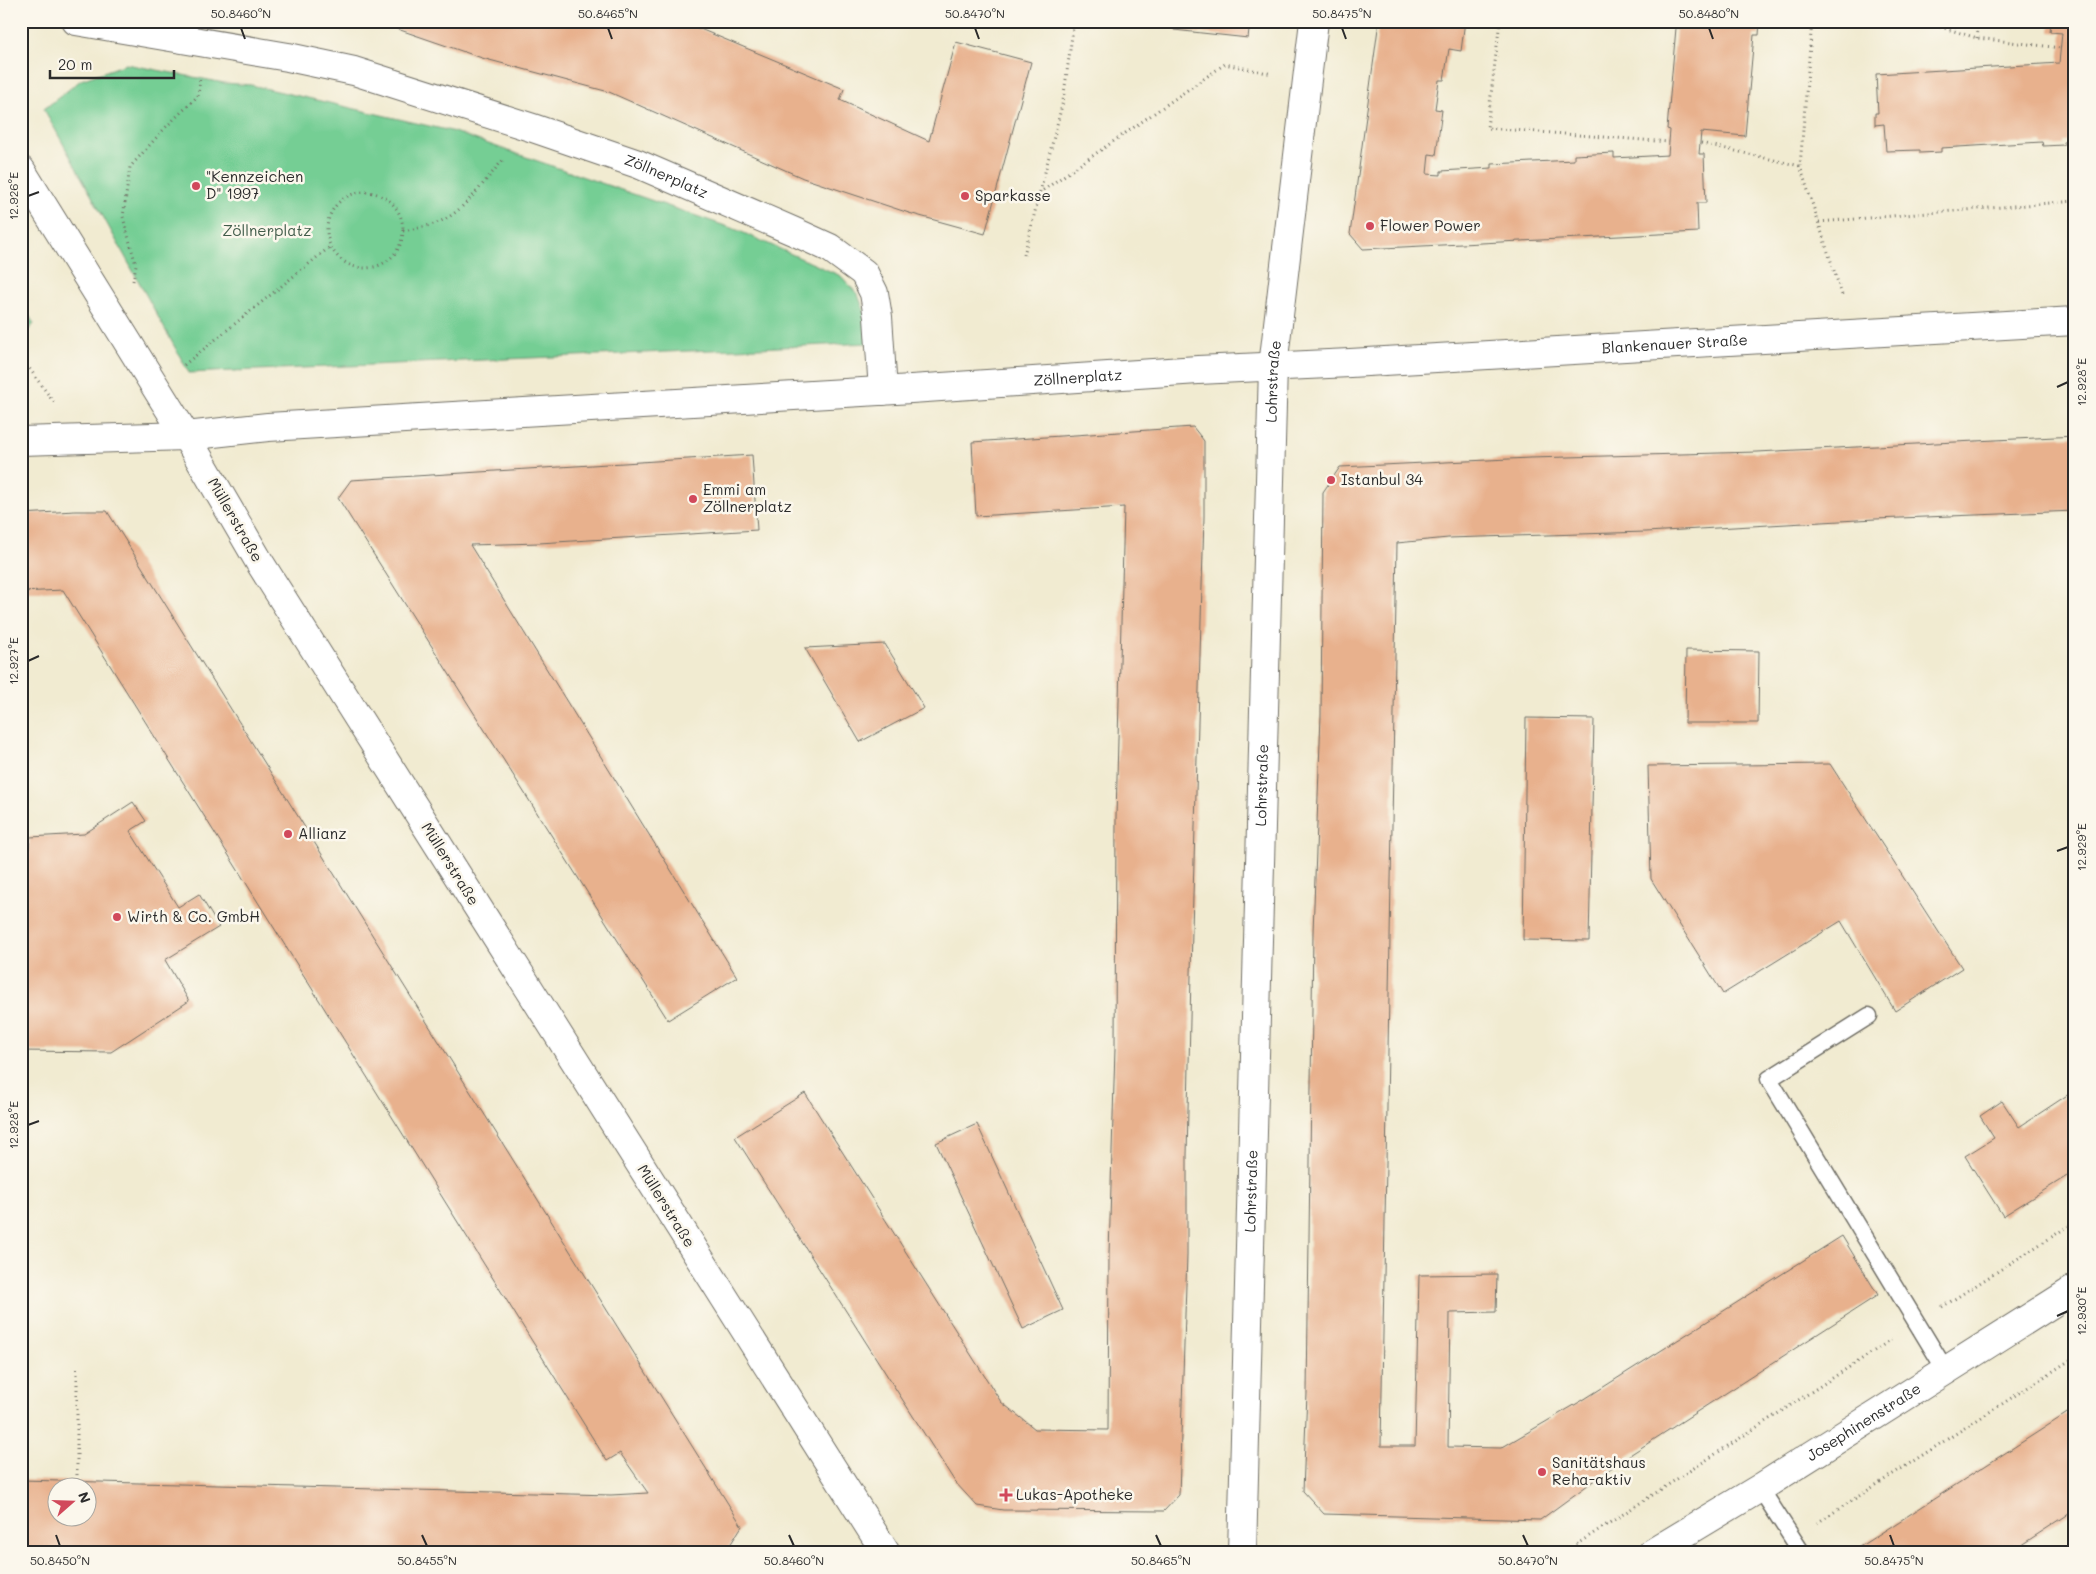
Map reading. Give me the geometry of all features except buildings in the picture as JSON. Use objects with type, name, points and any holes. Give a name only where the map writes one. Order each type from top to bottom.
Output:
[{"type":"main road","name":"Zöllnerplatz","points":[[76,21],[202,42],[354,71],[534,128],[638,164],[830,248],[864,273],[874,293],[878,317],[883,391]]},
{"type":"main road","name":"Lohrstraße","points":[[1242,1553],[1273,366],[1314,21]]},
{"type":"main road","name":"Müllerstraße","points":[[21,170],[186,436],[260,563],[886,1553]]},
{"type":"main road","name":"Blankenauer Straße","points":[[1273,366],[2075,320]]},
{"type":"main road","name":"Zöllnerplatz","points":[[21,441],[186,436],[268,427],[1273,366]]},
{"type":"main road","name":"Josephinenstraße","points":[[1652,1553],[1760,1488],[2075,1289]]},
{"type":"lane","points":[[1869,1016],[1769,1079],[1946,1371]]},
{"type":"lane","points":[[1760,1488],[1802,1553]]},
{"type":"path","points":[[1024,254],[1063,101],[1074,21]]},
{"type":"path","points":[[1500,21],[1487,128],[1669,142]]},
{"type":"path","points":[[1812,21],[1800,166],[1854,332]]},
{"type":"path","points":[[1921,21],[1977,38],[2061,48]]},
{"type":"path","points":[[1977,38],[1978,21]]},
{"type":"path","points":[[102,301],[135,280],[136,265],[124,217],[130,167],[165,128],[198,96],[202,42]]},
{"type":"path","points":[[1039,193],[1225,64],[1306,80]]},
{"type":"path","points":[[404,230],[429,226],[447,218],[462,205],[534,128]]},
{"type":"path","points":[[1700,143],[1800,166]]},
{"type":"path","points":[[360,192],[373,192],[387,198],[396,207],[404,230],[401,244],[387,261],[376,266],[363,267],[350,264],[339,256],[331,246],[327,233],[330,215],[337,204],[348,196],[360,192]]},
{"type":"path","points":[[1819,222],[2075,201]]},
{"type":"path","points":[[156,388],[331,246]]},
{"type":"path","points":[[21,364],[29,368],[80,440]]},
{"type":"path","points":[[1583,1553],[1577,1544],[1916,1323],[2075,1222]]},
{"type":"path","points":[[1792,1538],[2075,1357]]},
{"type":"path","points":[[77,1369],[77,1476]]},
{"type":"green space","name":"Zöllnerplatz","points":[[126,64],[224,83],[251,85],[451,131],[737,230],[841,276],[858,295],[869,323],[871,343],[189,373],[44,109],[81,80]]},
{"type":"green space","points":[[21,303],[34,324],[21,338]]},
{"type":"place","name":"\"Kennzeichen D\" 1997","points":[[196,186]]},
{"type":"place","name":"Sparkasse","points":[[965,196]]},
{"type":"place","name":"Flower Power","points":[[1370,226]]},
{"type":"place","name":"Istanbul 34","points":[[1331,480]]},
{"type":"place","name":"Emmi am Zöllnerplatz","points":[[693,499]]},
{"type":"place","name":"Allianz","points":[[288,834]]},
{"type":"place","name":"Wirth & Co. GmbH","points":[[117,917]]},
{"type":"place","name":"Sanitätshaus Reha-aktiv","points":[[1542,1472]]},
{"type":"place","name":"Lukas-Apotheke","points":[[1006,1495]]}]
